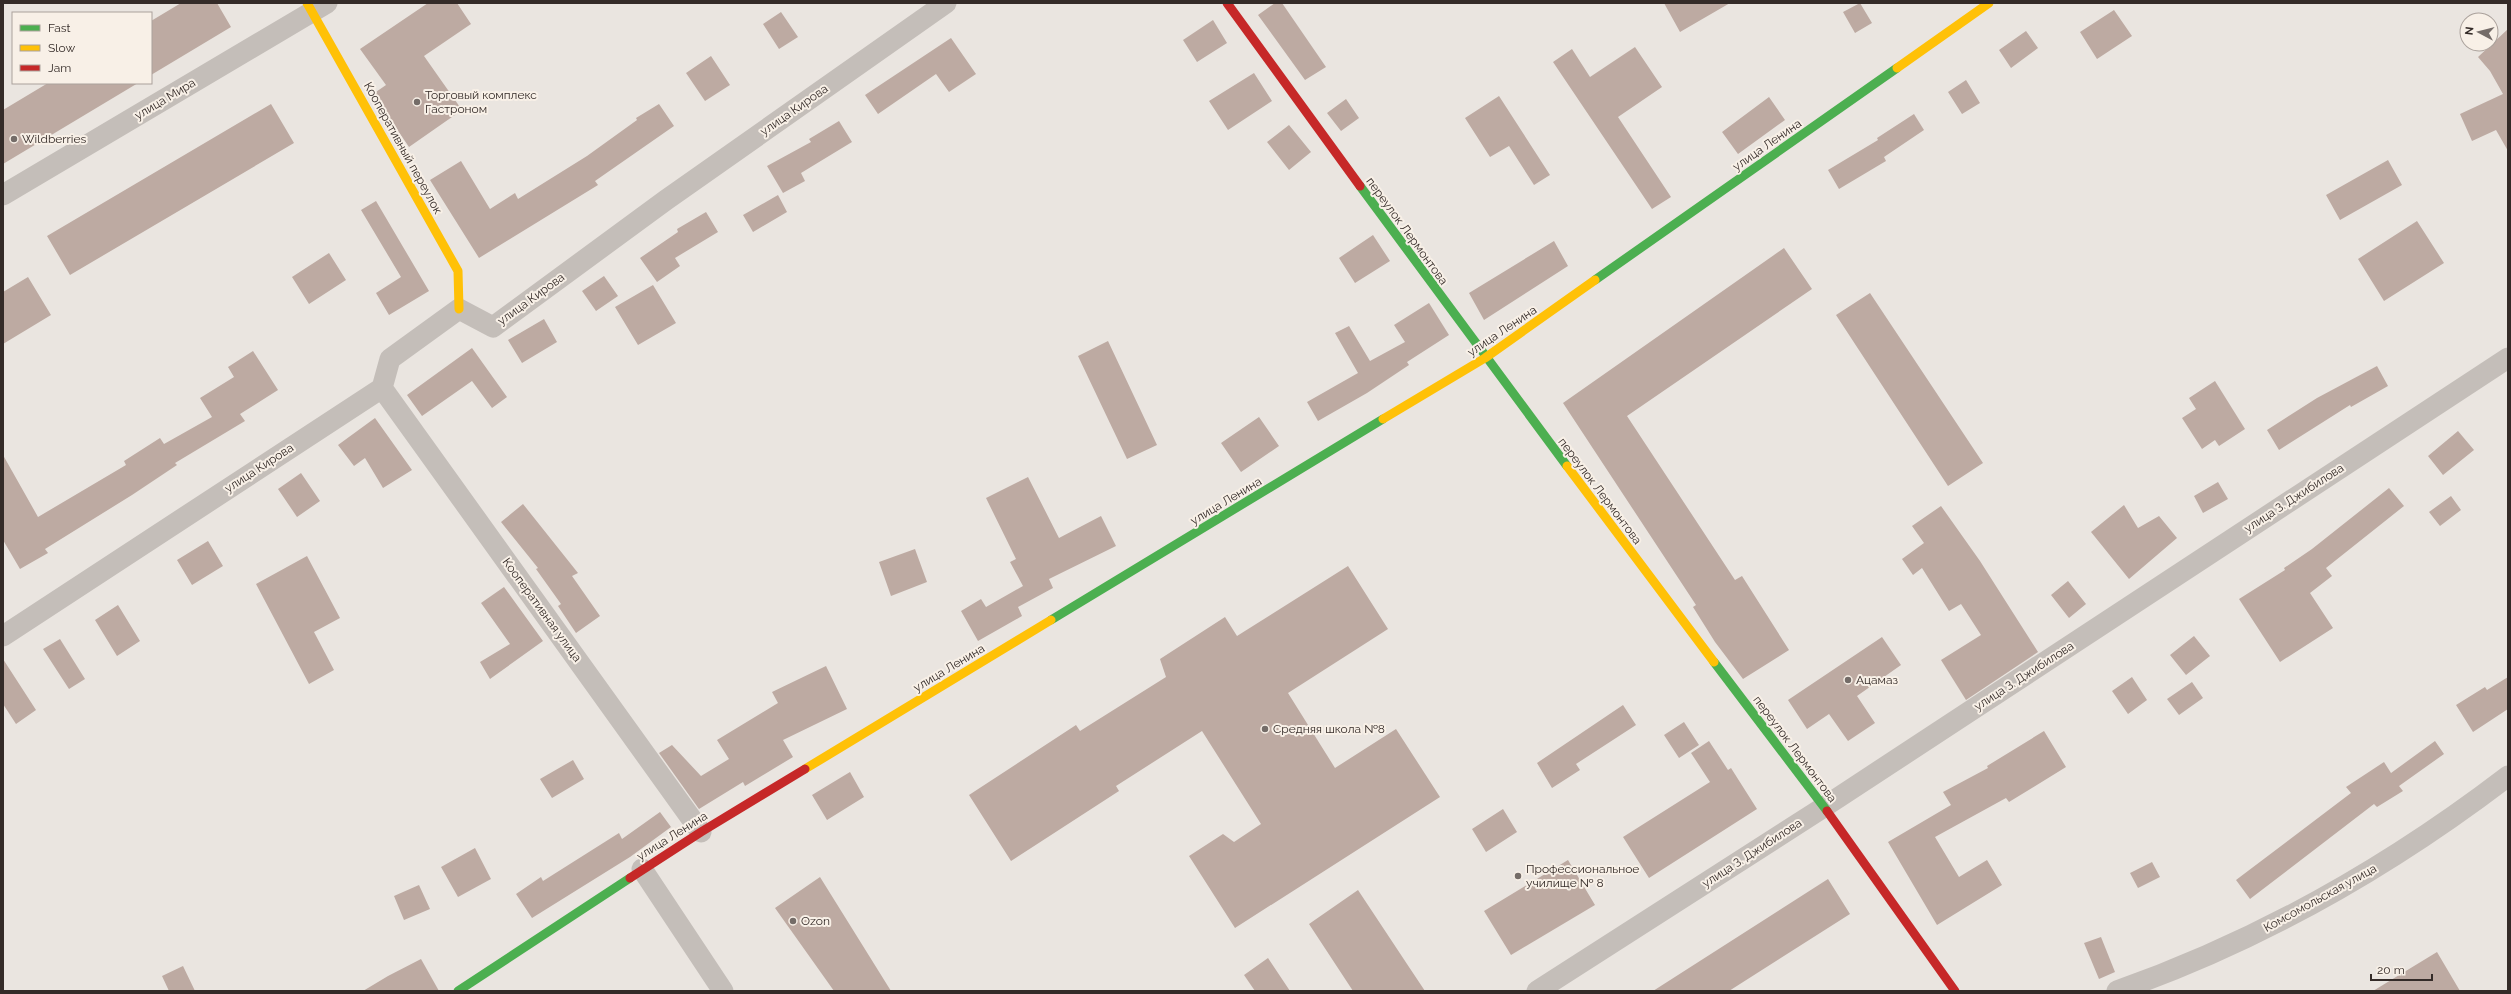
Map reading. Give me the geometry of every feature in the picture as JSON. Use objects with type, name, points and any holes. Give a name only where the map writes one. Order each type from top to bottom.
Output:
[{"type":"street","name":"улица Кирова","points":[[459,309],[493,327],[666,200],[946,3]]},
{"type":"street","name":"переулок Лермонтова","points":[[1227,3],[1485,358],[1824,807],[1956,991]]},
{"type":"street","name":"улица Ленина","points":[[458,991],[642,869],[701,832],[1485,358],[1989,3]]},
{"type":"street","name":"Кооперативный переулок","points":[[316,6],[458,271],[459,309]]},
{"type":"street","name":"улица Мира","points":[[3,194],[316,6]]},
{"type":"street","points":[[382,388],[390,359],[459,309]]},
{"type":"street","name":"улица З. Джибилова","points":[[1537,991],[1824,807],[2508,358]]},
{"type":"street","name":"улица Кирова","points":[[3,636],[382,388]]},
{"type":"street","name":"Кооперативная улица","points":[[382,388],[701,832]]},
{"type":"street","name":"Комсомольская улица","points":[[2117,991],[2249,937],[2344,888],[2456,815],[2508,776]]},
{"type":"street","points":[[642,869],[723,991]]},
{"type":"building","points":[[181,3],[217,3],[231,27],[152,74],[152,20]]},
{"type":"building","points":[[428,3],[457,3],[471,24],[424,56],[462,110],[409,147],[373,94],[386,85],[360,49]]},
{"type":"building","points":[[1275,3],[1282,3],[1326,67],[1305,80],[1258,15]]},
{"type":"building","points":[[1664,3],[1730,3],[1680,32]]},
{"type":"building","points":[[1860,3],[1872,23],[1855,33],[1843,12]]},
{"type":"building","points":[[2114,10],[2132,36],[2097,59],[2080,32]]},
{"type":"building","points":[[781,12],[798,37],[779,49],[763,24]]},
{"type":"building","points":[[1213,20],[1227,43],[1197,62],[1183,40]]},
{"type":"building","points":[[2508,29],[2508,151],[2496,130],[2472,141],[2460,114],[2503,94],[2490,71],[2478,57],[2483,52],[2499,52],[2499,37]]},
{"type":"building","points":[[2026,31],[2038,48],[2011,68],[1999,50]]},
{"type":"building","points":[[951,38],[976,74],[949,92],[936,74],[878,114],[865,95]]},
{"type":"building","points":[[1635,47],[1662,87],[1618,117],[1671,197],[1652,209],[1553,62],[1572,49],[1590,77]]},
{"type":"building","points":[[711,56],[730,85],[705,101],[686,73]]},
{"type":"building","points":[[1254,73],[1272,101],[1228,130],[1209,101]]},
{"type":"building","points":[[1966,80],[1980,103],[1962,114],[1948,92]]},
{"type":"building","points":[[46,84],[136,84],[3,164],[3,110]]},
{"type":"building","points":[[1499,96],[1550,175],[1534,185],[1509,146],[1490,157],[1465,118]]},
{"type":"building","points":[[1769,97],[1785,120],[1738,154],[1722,132]]},
{"type":"building","points":[[1346,99],[1359,118],[1341,131],[1327,113]]},
{"type":"building","points":[[271,104],[294,143],[70,275],[47,236]]},
{"type":"building","points":[[659,104],[674,126],[595,181],[598,185],[479,258],[430,180],[461,161],[490,209],[515,193],[518,199],[587,156],[637,120],[636,118]]},
{"type":"building","points":[[1914,114],[1924,130],[1884,157],[1886,161],[1839,189],[1828,170],[1878,140],[1877,138]]},
{"type":"building","points":[[839,121],[852,142],[801,173],[805,181],[783,193],[767,166],[811,142],[809,139]]},
{"type":"building","points":[[1289,125],[1311,152],[1289,170],[1267,142]]},
{"type":"building","points":[[2388,160],[2402,185],[2340,220],[2326,195]]},
{"type":"building","points":[[778,195],[787,212],[753,232],[743,215]]},
{"type":"building","points":[[376,201],[429,291],[389,315],[376,293],[401,277],[361,210]]},
{"type":"building","points":[[706,212],[718,232],[675,258],[680,266],[657,282],[640,258],[678,232],[677,229]]},
{"type":"building","points":[[2417,221],[2444,263],[2384,301],[2358,259]]},
{"type":"building","points":[[1373,235],[1390,261],[1355,283],[1339,258]]},
{"type":"building","points":[[1554,241],[1568,266],[1484,320],[1469,293]]},
{"type":"building","points":[[1784,248],[1812,289],[1627,416],[1735,580],[1742,576],[1789,650],[1743,679],[1715,642],[1693,607],[1696,605],[1563,403]]},
{"type":"building","points":[[329,253],[346,280],[309,304],[292,277]]},
{"type":"building","points":[[604,276],[618,296],[596,311],[582,291]]},
{"type":"building","points":[[28,277],[51,315],[3,344],[3,292]]},
{"type":"building","points":[[653,285],[676,323],[638,345],[615,307]]},
{"type":"building","points":[[1870,293],[1983,463],[1948,486],[1836,315]]},
{"type":"building","points":[[1429,303],[1449,335],[1407,362],[1409,365],[1367,393],[1318,421],[1307,402],[1358,373],[1335,333],[1349,326],[1370,361],[1405,342],[1394,325]]},
{"type":"building","points":[[544,319],[557,342],[522,363],[508,340]]},
{"type":"building","points":[[1108,341],[1157,445],[1127,459],[1078,356]]},
{"type":"building","points":[[472,348],[507,397],[492,408],[472,381],[422,416],[407,395]]},
{"type":"building","points":[[253,351],[278,390],[240,414],[245,421],[175,463],[177,465],[45,549],[48,553],[20,569],[3,540],[3,455],[38,517],[126,465],[124,461],[160,438],[164,444],[212,417],[200,398],[234,377],[228,367]]},
{"type":"building","points":[[2377,366],[2388,386],[2351,407],[2350,405],[2279,450],[2267,430],[2317,398]]},
{"type":"building","points":[[2215,381],[2245,429],[2219,446],[2215,440],[2202,449],[2182,418],[2196,409],[2189,398]]},
{"type":"building","points":[[1259,417],[1279,446],[1241,472],[1221,443]]},
{"type":"building","points":[[375,418],[412,470],[383,488],[365,458],[354,466],[338,445]]},
{"type":"building","points":[[2458,431],[2474,450],[2443,475],[2428,456]]},
{"type":"building","points":[[301,473],[320,501],[297,517],[278,489]]},
{"type":"building","points":[[1028,477],[1059,538],[1101,516],[1116,546],[1049,579],[1053,588],[1018,607],[1022,616],[978,641],[961,611],[981,599],[986,607],[1023,586],[1010,562],[1016,559],[986,498]]},
{"type":"building","points":[[2218,482],[2228,499],[2203,513],[2194,496]]},
{"type":"building","points":[[2389,488],[2404,506],[2326,568],[2332,576],[2310,593],[2333,628],[2280,662],[2239,599],[2285,570],[2284,568],[2312,549]]},
{"type":"building","points":[[2451,496],[2461,510],[2440,526],[2429,512]]},
{"type":"building","points":[[523,504],[578,573],[572,576],[600,616],[576,633],[558,606],[561,604],[536,569],[538,568],[501,522]]},
{"type":"building","points":[[2124,505],[2138,528],[2159,516],[2177,538],[2129,579],[2091,532]]},
{"type":"building","points":[[1941,506],[1980,561],[2038,652],[1966,700],[1941,660],[1981,635],[1961,604],[1949,611],[1922,568],[1913,575],[1902,559],[1924,543],[1912,526]]},
{"type":"building","points":[[208,541],[223,566],[192,585],[177,560]]},
{"type":"building","points":[[915,549],[927,582],[891,596],[879,562]]},
{"type":"building","points":[[307,556],[340,618],[314,632],[334,670],[309,684],[256,584]]},
{"type":"building","points":[[1348,566],[1388,629],[1288,693],[1335,768],[1396,729],[1440,797],[1235,928],[1189,856],[1223,834],[1234,842],[1261,824],[1202,731],[1116,786],[1119,791],[1011,861],[969,795],[1076,725],[1080,731],[1166,677],[1160,659],[1225,617],[1237,636]]},
{"type":"building","points":[[2068,581],[2086,604],[2069,618],[2051,595]]},
{"type":"building","points":[[504,587],[543,641],[490,679],[480,662],[510,644],[481,603]]},
{"type":"building","points":[[118,605],[140,641],[117,656],[95,620]]},
{"type":"building","points":[[2194,636],[2210,656],[2186,675],[2170,655]]},
{"type":"building","name":"Ацамаз","points":[[1882,637],[1901,665],[1857,696],[1875,723],[1848,741],[1829,714],[1807,729],[1788,700]]},
{"type":"building","points":[[60,639],[85,679],[69,689],[43,649]]},
{"type":"building","points":[[3,659],[36,710],[16,724],[3,704]]},
{"type":"building","points":[[826,666],[847,709],[783,740],[793,757],[745,786],[743,782],[699,809],[659,753],[672,745],[701,776],[729,759],[717,740],[778,703],[772,692]]},
{"type":"building","points":[[2132,677],[2147,700],[2128,714],[2112,691]]},
{"type":"building","points":[[2508,677],[2508,709],[2473,732],[2456,705],[2485,687],[2487,690]]},
{"type":"building","points":[[2192,682],[2203,698],[2179,715],[2167,699]]},
{"type":"building","points":[[1623,705],[1636,725],[1576,764],[1580,770],[1552,788],[1537,763]]},
{"type":"building","points":[[1684,722],[1699,745],[1679,758],[1664,735]]},
{"type":"building","points":[[2044,731],[2066,767],[2009,802],[2006,798],[1935,837],[1959,877],[1987,860],[2002,885],[1937,925],[1888,842],[1951,805],[1943,792],[1988,768],[1987,766]]},
{"type":"building","points":[[1709,741],[1728,770],[1731,768],[1757,809],[1649,878],[1623,837],[1710,782],[1691,753]]},
{"type":"building","points":[[2435,741],[2444,754],[2399,786],[2403,791],[2377,807],[2374,804],[2250,899],[2236,880],[2351,793],[2346,787],[2384,762],[2391,773]]},
{"type":"building","points":[[573,760],[584,779],[552,798],[540,779]]},
{"type":"building","points":[[850,772],[864,797],[827,820],[812,795]]},
{"type":"building","points":[[1503,809],[1517,832],[1486,852],[1472,829]]},
{"type":"building","points":[[660,812],[671,827],[630,857],[532,918],[516,894],[541,877],[543,881],[619,833],[622,839]]},
{"type":"building","points":[[475,848],[491,879],[458,897],[441,867]]},
{"type":"building","points":[[1568,860],[1595,905],[1511,955],[1484,911]]},
{"type":"building","points":[[2152,862],[2160,877],[2138,888],[2130,873]]},
{"type":"building","points":[[820,877],[891,991],[834,991],[775,908]]},
{"type":"building","points":[[1828,879],[1850,914],[1729,991],[1653,991]]},
{"type":"building","points":[[419,885],[430,909],[404,920],[394,896]]},
{"type":"building","points":[[1358,890],[1425,991],[1353,991],[1309,924]]},
{"type":"building","points":[[2101,937],[2115,972],[2099,979],[2084,943]]},
{"type":"building","points":[[2437,952],[2460,991],[2373,991]]},
{"type":"building","points":[[1268,958],[1290,991],[1255,991],[1244,975]]},
{"type":"building","points":[[421,959],[439,991],[363,991],[388,976]]},
{"type":"building","points":[[183,966],[195,991],[169,991],[162,976]]},
{"type":"traffic: fast","points":[[1595,280],[1897,68]]},
{"type":"traffic: fast","points":[[1360,186],[1567,466]]},
{"type":"traffic: fast","points":[[1051,620],[1383,419]]},
{"type":"traffic: fast","points":[[1714,662],[1827,811]]},
{"type":"traffic: fast","points":[[458,991],[630,878]]},
{"type":"traffic: slow","points":[[307,3],[458,271],[459,309]]},
{"type":"traffic: slow","points":[[1897,68],[1989,3]]},
{"type":"traffic: slow","points":[[1383,419],[1485,358],[1595,280]]},
{"type":"traffic: slow","points":[[1567,466],[1714,662]]},
{"type":"traffic: slow","points":[[805,769],[1051,620]]},
{"type":"traffic: jam","points":[[1227,3],[1360,186]]},
{"type":"traffic: jam","points":[[630,878],[701,832],[805,769]]},
{"type":"traffic: jam","points":[[1827,811],[1955,991]]},
{"type":"place","name":"Торговый комплекс Гастроном","points":[[417,102]]},
{"type":"place","name":"Wildberries","points":[[14,139]]},
{"type":"place","name":"Ацамаз","points":[[1848,680]]},
{"type":"place","name":"Средняя школа №8","points":[[1265,729]]},
{"type":"place","name":"Профессиональное училище № 8","points":[[1518,876]]},
{"type":"place","name":"Ozon","points":[[793,921]]}]
